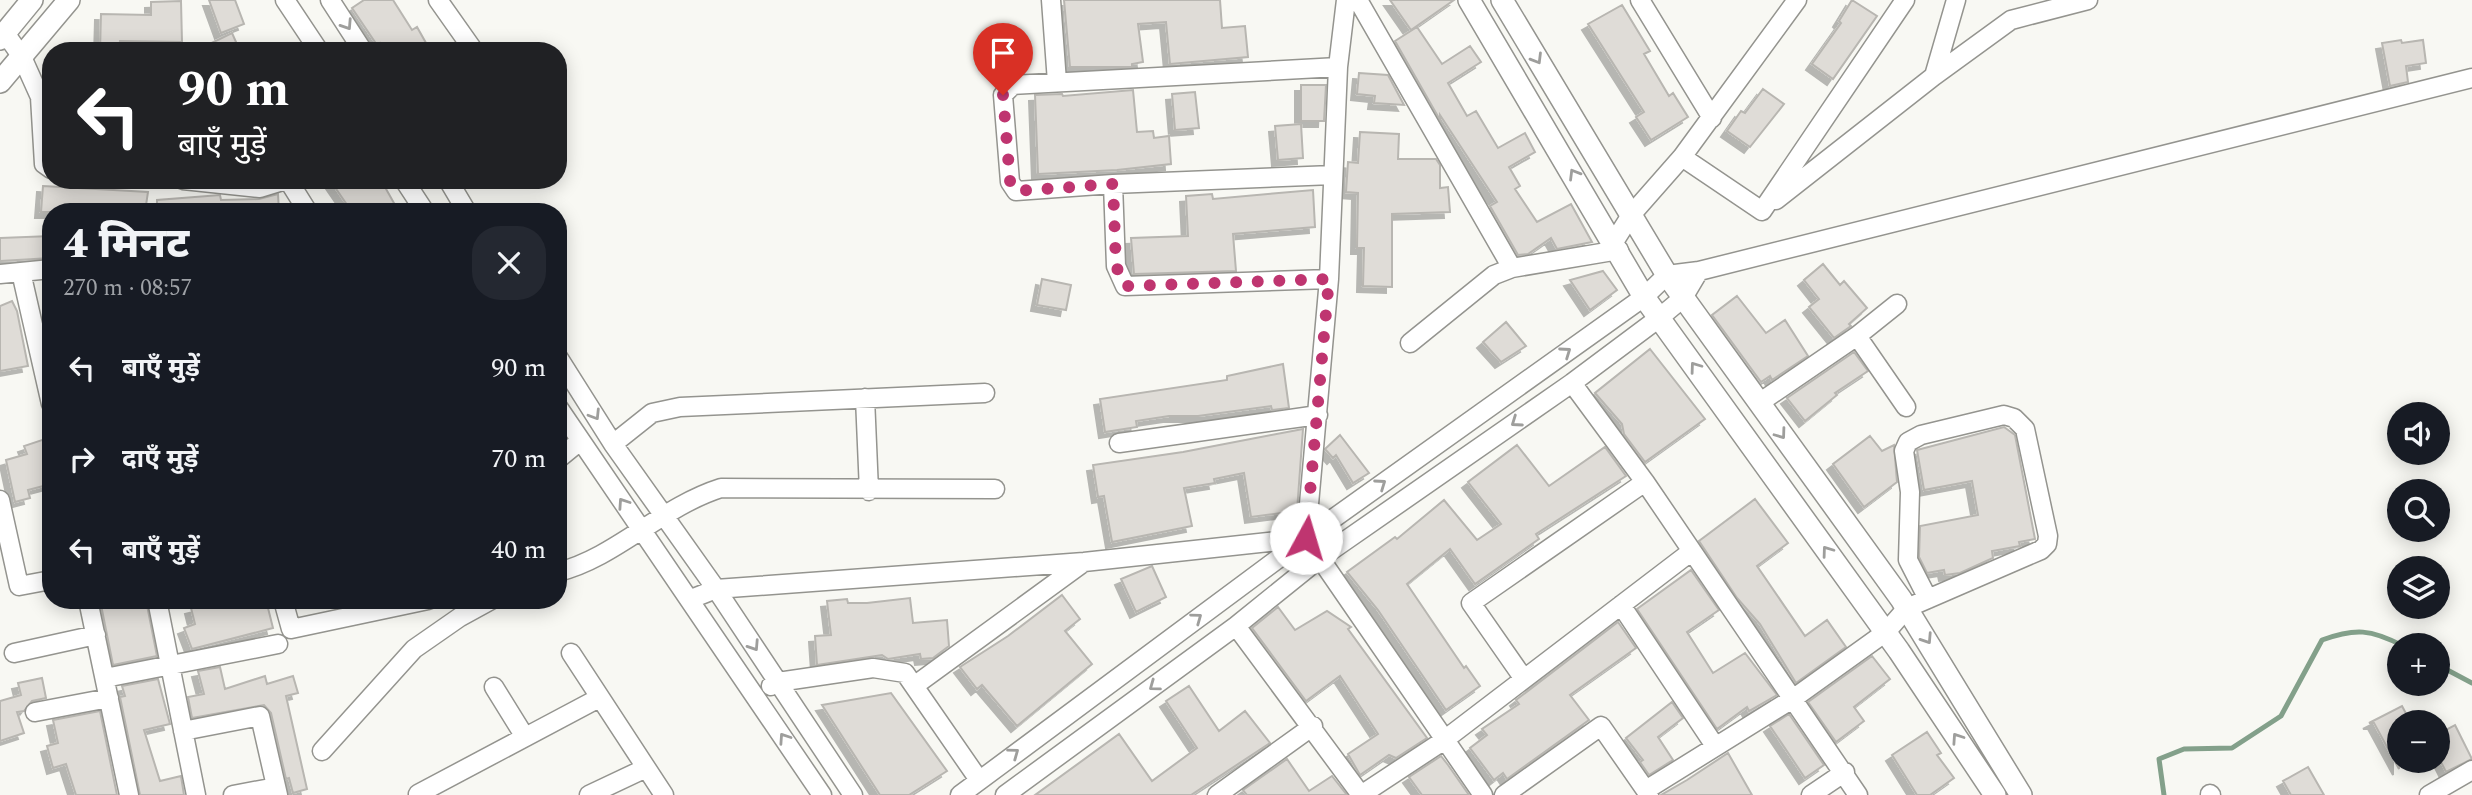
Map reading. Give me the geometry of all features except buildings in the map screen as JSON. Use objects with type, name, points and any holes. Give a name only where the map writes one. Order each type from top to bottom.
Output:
[{"type":"street","points":[[32,0],[3,36],[22,57],[42,92]]},
{"type":"street","points":[[0,82],[69,0]]},
{"type":"street","points":[[285,0],[308,42]]},
{"type":"street","points":[[330,0],[357,42]]},
{"type":"street","points":[[438,0],[468,42]]},
{"type":"street","points":[[1051,0],[1057,82]]},
{"type":"street","points":[[1346,0],[1338,67],[1329,279],[1306,538],[1443,741],[1483,795]]},
{"type":"street","points":[[1358,0],[1512,268]]},
{"type":"street","points":[[1469,0],[1644,297],[1886,632],[1988,793],[2010,775]]},
{"type":"street","points":[[1502,0],[1667,275],[1907,608],[2021,795]]},
{"type":"street","points":[[1640,0],[1712,118]]},
{"type":"street","points":[[1616,246],[1631,215],[1682,157],[1797,0]]},
{"type":"street","points":[[1762,211],[1905,0]]},
{"type":"street","points":[[1934,76],[1956,0]]},
{"type":"street","points":[[1762,211],[1934,76],[2011,20],[2088,0]]},
{"type":"street","points":[[1333,175],[1113,184],[1016,191],[1010,181],[1003,95],[1013,85],[1338,67]]},
{"type":"street","points":[[960,795],[1306,538],[1644,297],[1667,275],[1699,271],[2472,78]]},
{"type":"street","points":[[1682,157],[1762,211]]},
{"type":"street","points":[[1113,184],[1116,266],[1125,286],[1329,279]]},
{"type":"street","points":[[1410,343],[1479,285],[1512,268],[1616,246]]},
{"type":"street","points":[[0,274],[42,270]]},
{"type":"street","points":[[1005,795],[1236,626],[1320,559],[1572,383],[1659,318],[1683,298],[1699,271]]},
{"type":"street","points":[[20,272],[42,338]]},
{"type":"street","points":[[1759,402],[1857,336],[1897,304]]},
{"type":"street","points":[[1857,336],[1906,407]]},
{"type":"street","points":[[567,371],[613,444],[716,589],[853,795]]},
{"type":"street","points":[[1572,383],[1645,482],[1845,772],[1858,795]]},
{"type":"street","points":[[613,444],[652,413],[680,407],[985,393]]},
{"type":"street","points":[[865,398],[869,491]]},
{"type":"street","points":[[1119,443],[1318,415]]},
{"type":"street","points":[[1504,795],[1601,726],[1647,793],[1794,698],[1886,632],[1907,608],[1928,599],[2041,550],[2047,544],[2025,429],[2014,418],[2004,415],[1921,435],[1908,442],[1904,451],[1910,492],[1908,560],[1928,599]]},
{"type":"street","points":[[567,421],[691,599],[822,795]]},
{"type":"street","points":[[567,452],[580,441]]},
{"type":"street","points":[[1524,678],[1471,603],[1645,482]]},
{"type":"street","points":[[567,570],[581,566],[687,500],[722,488],[869,491],[995,489]]},
{"type":"street","points":[[0,500],[19,586],[42,582]]},
{"type":"street","points":[[691,599],[716,589],[1084,562],[1306,538]]},
{"type":"street","points":[[1236,626],[1313,726],[1361,795],[1443,741],[1692,551]]},
{"type":"street","points":[[914,687],[1084,562]]},
{"type":"street","points":[[1621,605],[1716,746]]},
{"type":"street","points":[[90,609],[129,795]]},
{"type":"street","points":[[159,609],[196,795]]},
{"type":"street","points":[[285,609],[291,629],[385,609]]},
{"type":"street","points":[[322,751],[414,649],[475,609]]},
{"type":"street","points":[[14,653],[96,635]]},
{"type":"street","points":[[105,678],[278,645]]},
{"type":"street","points":[[571,653],[664,795]]},
{"type":"street","points":[[755,695],[778,682],[873,668],[905,673],[979,780]]},
{"type":"street","points":[[494,687],[525,737]]},
{"type":"street","points":[[36,712],[109,698]]},
{"type":"street","points":[[418,794],[599,698]]},
{"type":"street","points":[[183,731],[260,716],[277,791],[233,795]]},
{"type":"street","points":[[1217,795],[1313,726]]},
{"type":"street","points":[[589,795],[646,768]]},
{"type":"street","points":[[2429,795],[2472,770]]},
{"type":"street","points":[[1811,795],[1845,772]]},
{"type":"waterway","points":[[2164,795],[2159,759],[2184,749],[2232,748],[2281,716],[2322,640],[2354,632],[2372,633],[2387,639]]},
{"type":"waterway","points":[[2450,671],[2472,683]]},
{"type":"route","points":[[1003,95],[1010,181],[1016,191],[1113,184],[1116,266],[1125,286],[1329,279],[1306,538]]}]
